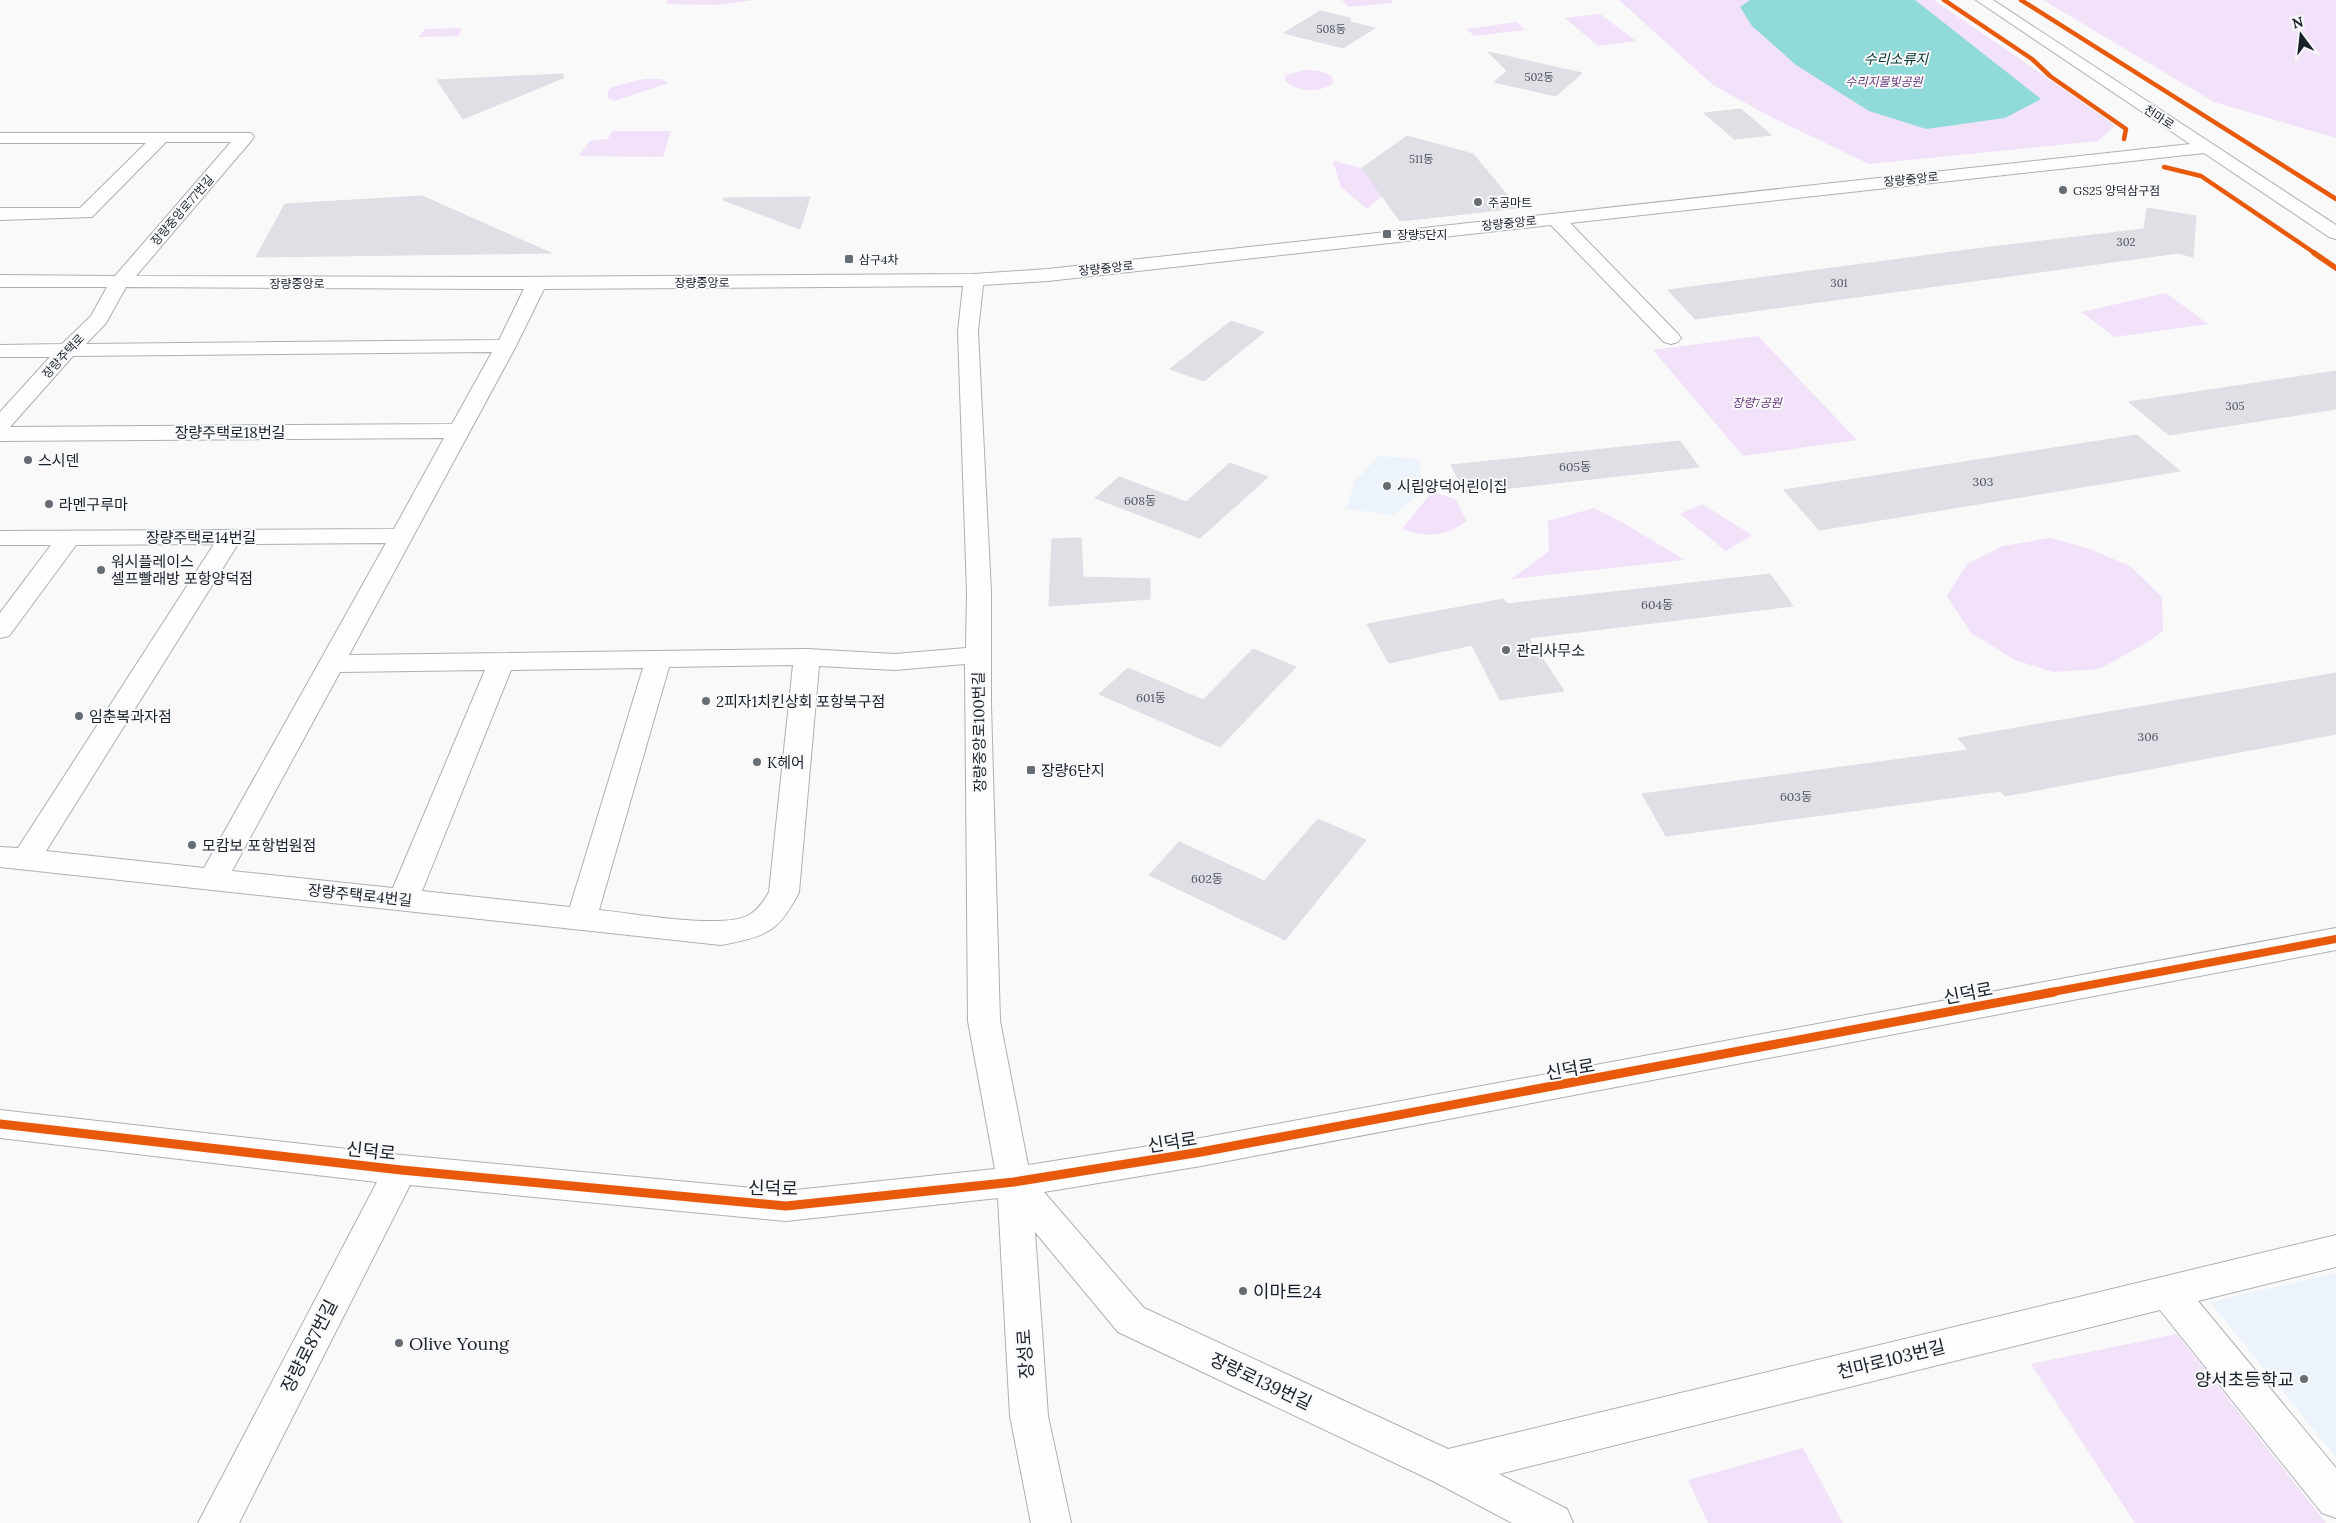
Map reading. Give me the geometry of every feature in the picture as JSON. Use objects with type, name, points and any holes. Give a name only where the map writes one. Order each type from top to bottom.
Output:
[{"type":"street","name":"천마로","points":[[1983,0],[2336,233]]},
{"type":"street","name":"장량중앙로77번길","points":[[119,283],[245,137],[161,138]]},
{"type":"street","points":[[0,138],[161,138]]},
{"type":"street","points":[[0,214],[85,213],[161,138]]},
{"type":"street","name":"장량중앙로","points":[[0,281],[42,280],[119,283],[538,283],[974,280],[1048,275],[2206,148]]},
{"type":"street","points":[[1554,218],[1671,338]]},
{"type":"street","name":"장량중앙로100번길","points":[[974,280],[968,331],[979,592],[978,655],[984,1021],[1014,1182]]},
{"type":"street","name":"장량주택로","points":[[0,425],[99,319],[119,283]]},
{"type":"street","points":[[213,879],[506,346],[538,283]]},
{"type":"street","points":[[0,351],[506,346]]},
{"type":"street","name":"장량주택로18번길","points":[[0,434],[459,431]]},
{"type":"street","name":"장량주택로14번길","points":[[0,538],[402,536]]},
{"type":"street","points":[[13,859],[230,537]]},
{"type":"street","points":[[0,630],[69,538]]},
{"type":"street","points":[[331,664],[807,657],[895,662],[978,655]]},
{"type":"street","name":"장량주택로4번길","points":[[13,859],[721,934],[755,927],[774,913],[784,892],[807,657]]},
{"type":"street","points":[[581,919],[659,659]]},
{"type":"street","points":[[403,900],[502,661]]},
{"type":"street","name":"신덕로","points":[[0,1124],[401,1170],[786,1206],[1014,1182],[1221,1149],[2336,939]]},
{"type":"street","name":"장량로87번길","points":[[218,1523],[401,1170]]},
{"type":"street","name":"장량로139번길","points":[[1014,1182],[1131,1320],[1447,1468],[1553,1523]]},
{"type":"street","name":"장성로","points":[[1014,1182],[1029,1416],[1051,1523]]},
{"type":"street","name":"천마로103번길","points":[[1447,1468],[2336,1251]]},
{"type":"street","points":[[2167,1291],[2336,1499]]},
{"type":"shaded area","name":"시립양덕어린이집","points":[[1379,456],[1419,459],[1422,492],[1393,515],[1346,509],[1355,481]]},
{"type":"shaded area","name":"양서초등학교","points":[[2336,1273],[2336,1457],[2210,1302]]},
{"type":"green space","points":[[668,0],[753,0],[718,5],[666,4]]},
{"type":"green space","points":[[1342,0],[1391,0],[1393,3],[1348,7]]},
{"type":"green space","name":"수리지물빛공원","points":[[1619,0],[1934,0],[2116,125],[2098,141],[1869,164],[1771,117],[1713,85]]},
{"type":"green space","points":[[2043,0],[2336,0],[2336,138],[2214,102]]},
{"type":"green space","points":[[1600,14],[1636,41],[1598,46],[1565,18]]},
{"type":"green space","points":[[1517,22],[1525,30],[1474,36],[1467,29]]},
{"type":"green space","points":[[462,28],[458,36],[418,37],[425,29]]},
{"type":"green space","points":[[1304,70],[1320,71],[1332,76],[1333,83],[1316,90],[1309,90],[1290,85],[1285,81],[1286,75]]},
{"type":"green space","points":[[644,79],[661,79],[669,83],[614,101],[607,97],[612,87]]},
{"type":"green space","points":[[612,131],[671,131],[663,157],[579,156],[590,141],[608,139]]},
{"type":"green space","points":[[1333,161],[1402,178],[1367,209],[1341,187]]},
{"type":"green space","points":[[2166,293],[2208,324],[2115,337],[2081,312]]},
{"type":"green space","name":"장령7공원","points":[[1758,336],[1857,440],[1743,456],[1653,350]]},
{"type":"green space","points":[[1432,492],[1455,499],[1467,521],[1443,533],[1428,535],[1402,529]]},
{"type":"green space","points":[[1702,504],[1752,535],[1726,551],[1680,514]]},
{"type":"green space","points":[[1594,508],[1620,521],[1685,560],[1511,579],[1549,551],[1548,521]]},
{"type":"green space","points":[[2050,538],[2087,548],[2130,566],[2162,597],[2163,631],[2141,646],[2099,669],[2053,672],[2015,660],[1971,633],[1947,596],[1967,564],[2003,546]]},
{"type":"green space","points":[[2177,1334],[2326,1523],[2135,1523],[2031,1364]]},
{"type":"green space","points":[[1803,1448],[1843,1523],[1708,1523],[1688,1480]]},
{"type":"water","name":"수리소류지","points":[[1750,0],[1915,0],[2041,99],[2005,118],[1926,129],[1869,111],[1796,65],[1752,26],[1740,7]]},
{"type":"building","points":[[1320,11],[1350,18],[1350,22],[1375,28],[1343,48],[1284,33]]},
{"type":"building","points":[[1488,52],[1582,73],[1556,96],[1494,82],[1507,71]]},
{"type":"building","points":[[563,74],[563,78],[463,119],[437,80]]},
{"type":"building","points":[[1741,109],[1771,135],[1734,139],[1704,113]]},
{"type":"building","points":[[1407,136],[1473,154],[1518,208],[1400,221],[1362,168]]},
{"type":"building","points":[[422,196],[551,253],[256,257],[285,204]]},
{"type":"building","points":[[810,197],[800,229],[723,200],[724,198]]},
{"type":"building","points":[[2147,208],[2196,216],[2193,257],[2178,253],[1695,319],[1668,290],[1975,249],[2144,229]]},
{"type":"building","points":[[1231,321],[1264,332],[1204,381],[1170,369]]},
{"type":"building","points":[[2336,371],[2336,409],[2169,435],[2129,402]]},
{"type":"building","points":[[2137,435],[2180,471],[1819,530],[1784,490]]},
{"type":"building","points":[[1680,441],[1699,467],[1466,493],[1451,465]]},
{"type":"building","points":[[1230,463],[1268,477],[1200,538],[1095,498],[1119,477],[1186,502]]},
{"type":"building","points":[[1081,538],[1083,577],[1150,579],[1150,599],[1049,606],[1052,539]]},
{"type":"building","points":[[1770,574],[1793,606],[1529,638],[1564,691],[1500,700],[1472,645],[1389,663],[1367,624],[1504,599],[1507,604]]},
{"type":"building","points":[[1253,649],[1296,667],[1220,747],[1099,694],[1128,668],[1203,700]]},
{"type":"building","points":[[2336,673],[2336,734],[2005,796],[2001,791],[1666,836],[1642,794],[1968,750],[1958,738]]},
{"type":"building","points":[[1318,819],[1366,840],[1285,940],[1149,875],[1179,842],[1264,881]]},
{"type":"cycle path","points":[[1944,0],[2032,59],[2050,76],[2126,129],[2124,139]]},
{"type":"cycle path","points":[[2021,0],[2336,199]]},
{"type":"cycle path","points":[[2164,167],[2201,176],[2336,268]]},
{"type":"cycle path","points":[[0,1124],[401,1170],[786,1206],[1014,1182],[1201,1152],[2336,939]]},
{"type":"place","name":"GS25 양덕삼구점","points":[[2063,190]]},
{"type":"place","name":"주공마트","points":[[1478,202]]},
{"type":"place","name":"장량5단지","points":[[1387,234]]},
{"type":"place","name":"삼구4차","points":[[849,259]]},
{"type":"place","name":"스시덴","points":[[28,460]]},
{"type":"place","name":"시립양덕어린이집","points":[[1387,486]]},
{"type":"place","name":"라멘구루마","points":[[49,504]]},
{"type":"place","name":"워시플레이스 셀프빨래방 포항양덕점","points":[[101,570]]},
{"type":"place","name":"관리사무소","points":[[1506,650]]},
{"type":"place","name":"2피자1치킨상회 포항북구점","points":[[706,701]]},
{"type":"place","name":"임춘복과자점","points":[[79,716]]},
{"type":"place","name":"K헤어","points":[[757,762]]},
{"type":"place","name":"장량6단지","points":[[1031,770]]},
{"type":"place","name":"모캄보 포항법원점","points":[[192,845]]},
{"type":"place","name":"이마트24","points":[[1243,1291]]},
{"type":"place","name":"Olive Young","points":[[399,1343]]},
{"type":"place","name":"양서초등학교","points":[[2304,1379]]}]
